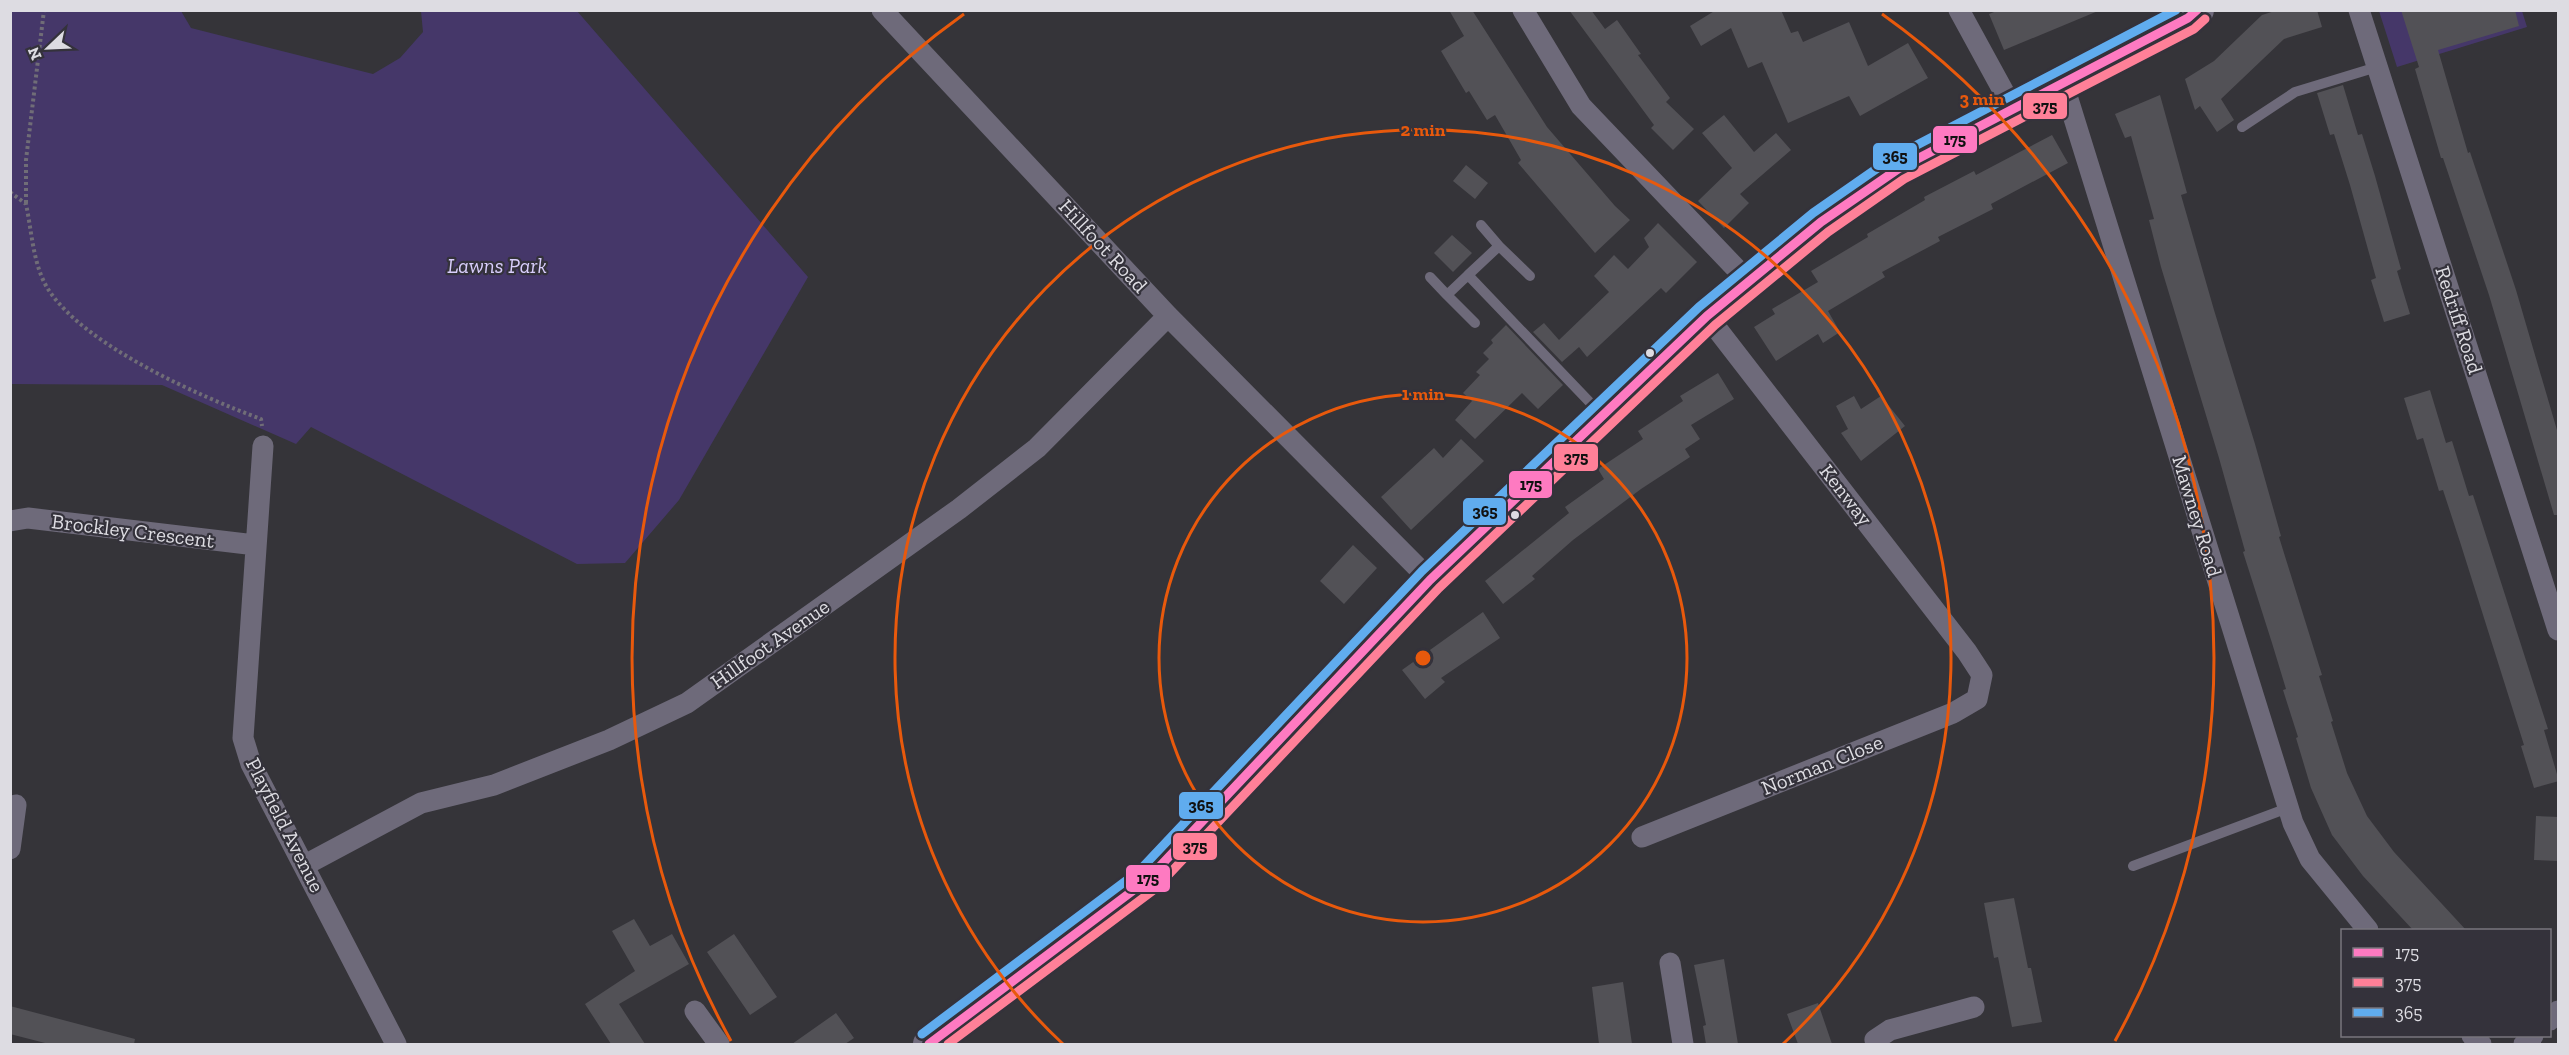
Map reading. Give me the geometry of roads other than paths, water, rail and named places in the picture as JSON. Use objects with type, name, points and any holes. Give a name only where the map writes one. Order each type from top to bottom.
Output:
[{"type":"main road","points":[[929,1044],[1147,880],[1430,580],[1604,417],[1707,316],[1748,281],[1821,222],[1898,169],[2012,107],[2188,18],[2198,10]]},
{"type":"street","name":"Hillfoot Road","points":[[882,10],[1168,316],[1430,580]]},
{"type":"street","points":[[1523,10],[1581,106],[1748,281]]},
{"type":"street","points":[[1959,10],[2012,107]]},
{"type":"street","name":"Redriff Road","points":[[2359,10],[2559,630]]},
{"type":"street","name":"Mawney Road","points":[[2063,83],[2288,808],[2310,859],[2367,929]]},
{"type":"street","name":"Hillfoot Avenue","points":[[305,865],[421,803],[494,785],[609,740],[687,703],[959,509],[1037,448],[1168,316]]},
{"type":"street","name":"Kenway","points":[[1707,316],[1967,652],[1982,675]]},
{"type":"street","name":"Playfield Avenue","points":[[263,446],[243,738],[251,764],[396,1044]]},
{"type":"street","name":"Brockley Crescent","points":[[10,521],[28,518],[256,545]]},
{"type":"street","name":"Norman Close","points":[[1642,837],[1953,713],[1977,699],[1982,675]]},
{"type":"street","points":[[10,849],[16,805]]},
{"type":"street","points":[[1670,963],[1683,1044]]},
{"type":"street","points":[[1876,1044],[1875,1040],[1890,1030],[1974,1007]]},
{"type":"street","points":[[696,1011],[719,1044]]},
{"type":"lane","points":[[2242,127],[2295,92],[2377,66]]},
{"type":"lane","points":[[1481,225],[1530,276]]},
{"type":"lane","points":[[1447,295],[1499,246]]},
{"type":"lane","points":[[1468,275],[1604,417]]},
{"type":"lane","points":[[1430,277],[1475,323]]},
{"type":"lane","points":[[2133,866],[2288,808]]},
{"type":"park label","name":"Lawns Park","points":[[497,266]]}]
